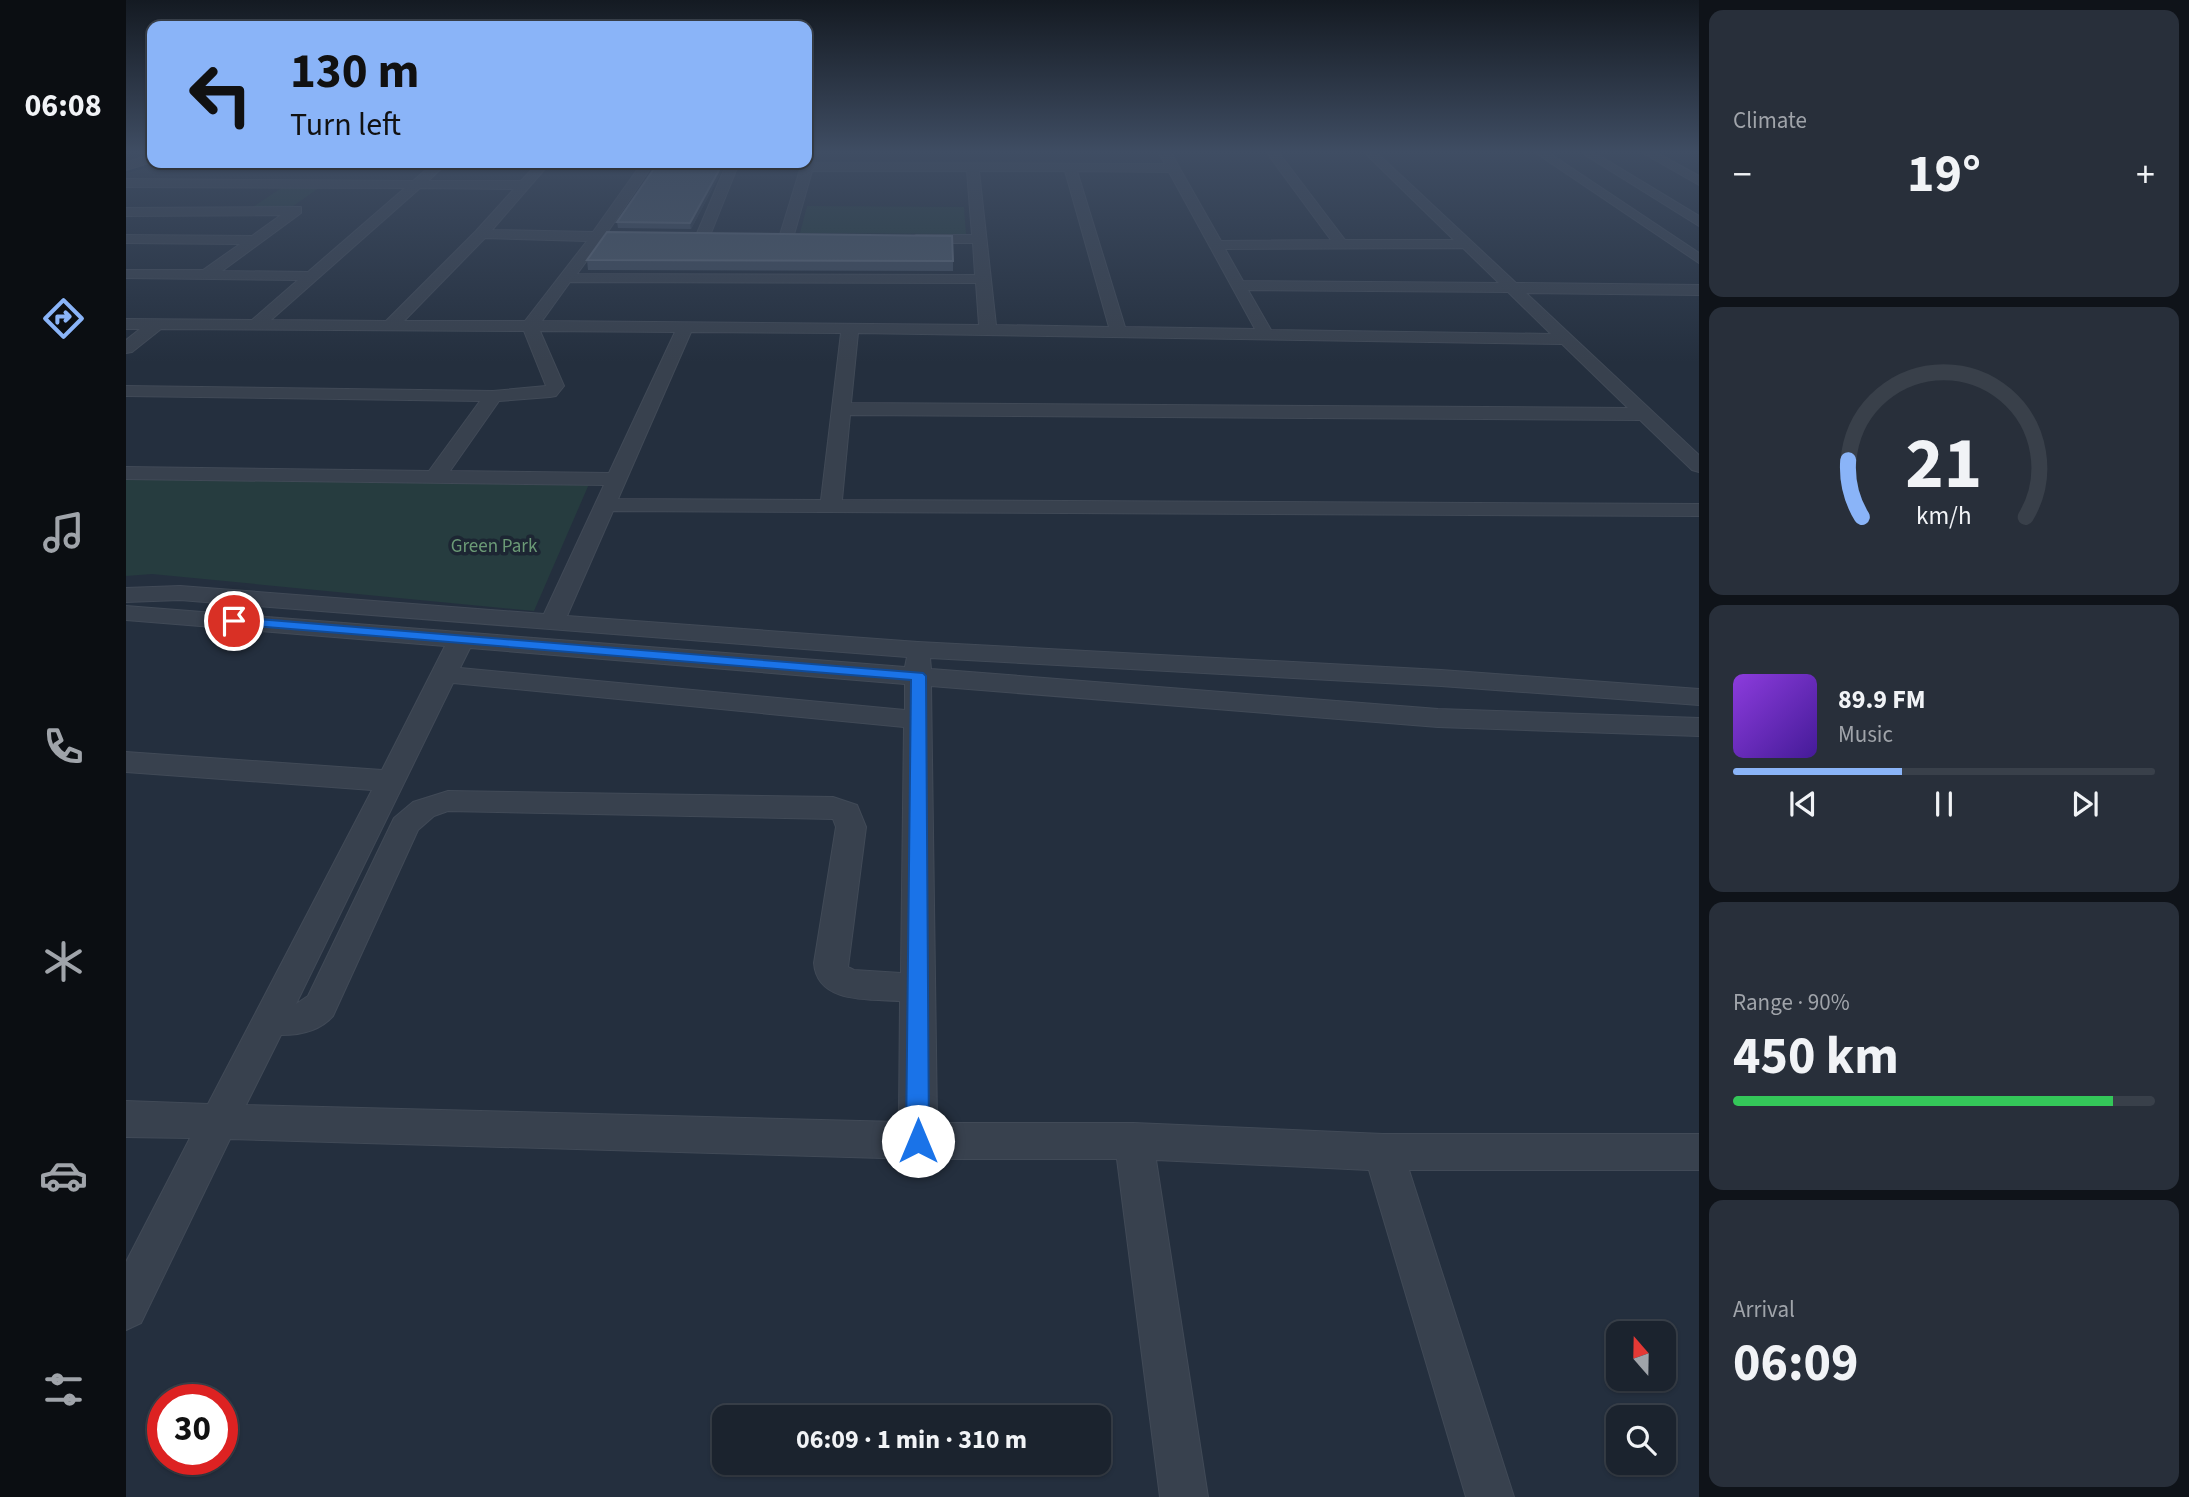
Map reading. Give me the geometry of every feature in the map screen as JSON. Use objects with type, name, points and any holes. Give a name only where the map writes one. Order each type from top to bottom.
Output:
[{"type":"street","points":[[208,274],[277,223]]},
{"type":"street","points":[[257,324],[373,223]]},
{"type":"street","points":[[391,325],[491,223]]},
{"type":"street","points":[[530,326],[607,223]]},
{"type":"street","points":[[701,238],[707,223]]},
{"type":"street","points":[[787,238],[791,223]]},
{"type":"street","points":[[978,223],[988,332]]},
{"type":"street","points":[[1086,223],[1119,334]]},
{"type":"street","points":[[1204,223],[1266,335]]},
{"type":"street","points":[[1325,223],[1341,245]]},
{"type":"street","points":[[1444,223],[1699,466]]},
{"type":"street","points":[[1646,223],[1699,259]]},
{"type":"street","points":[[481,234],[624,237]]},
{"type":"street","points":[[126,239],[253,240]]},
{"type":"street","points":[[897,239],[979,239]]},
{"type":"street","points":[[1216,245],[1466,244]]},
{"type":"street","points":[[126,274],[312,276]]},
{"type":"street","points":[[567,278],[983,279]]},
{"type":"street","points":[[1238,285],[1699,290]]},
{"type":"street","points":[[126,324],[850,328],[1564,339]]},
{"type":"street","points":[[126,348],[157,324]]},
{"type":"street","points":[[126,391],[493,396],[540,394],[554,389],[530,326]]},
{"type":"street","points":[[552,622],[686,327]]},
{"type":"street","points":[[831,506],[850,328]]},
{"type":"street","points":[[435,477],[493,396]]},
{"type":"street","points":[[841,410],[1644,414]]},
{"type":"street","points":[[126,473],[617,480]]},
{"type":"street","points":[[605,505],[1699,510]]},
{"type":"street","points":[[126,594],[180,593],[552,622],[1438,718],[1699,727]]},
{"type":"street","points":[[126,613],[461,640],[918,663],[1441,678],[1699,696]]},
{"type":"street","points":[[126,1308],[461,640]]},
{"type":"street","points":[[918,663],[918,1141]]},
{"type":"street","points":[[444,674],[918,720]]},
{"type":"street","points":[[126,761],[392,781]]},
{"type":"street","points":[[272,1019],[304,1019],[314,1014],[321,1006],[405,826],[414,813],[432,804],[448,801],[833,807],[846,813],[851,827],[831,964],[832,974],[849,984],[918,988]]},
{"type":"street","points":[[126,1119],[216,1124],[918,1141],[1134,1141],[1383,1152],[1699,1152]]},
{"type":"street","points":[[1134,1141],[1184,1497]]},
{"type":"street","points":[[1383,1152],[1490,1497]]},
{"type":"green space","points":[[803,223],[965,223],[966,234],[800,233]]},
{"type":"green space","name":"Green Park","points":[[126,478],[589,484],[534,611],[152,574],[126,576]]},
{"type":"building","points":[[607,232],[952,236],[953,261],[587,260]]},
{"type":"route","points":[[234,621],[918,676],[918,1141]]}]
